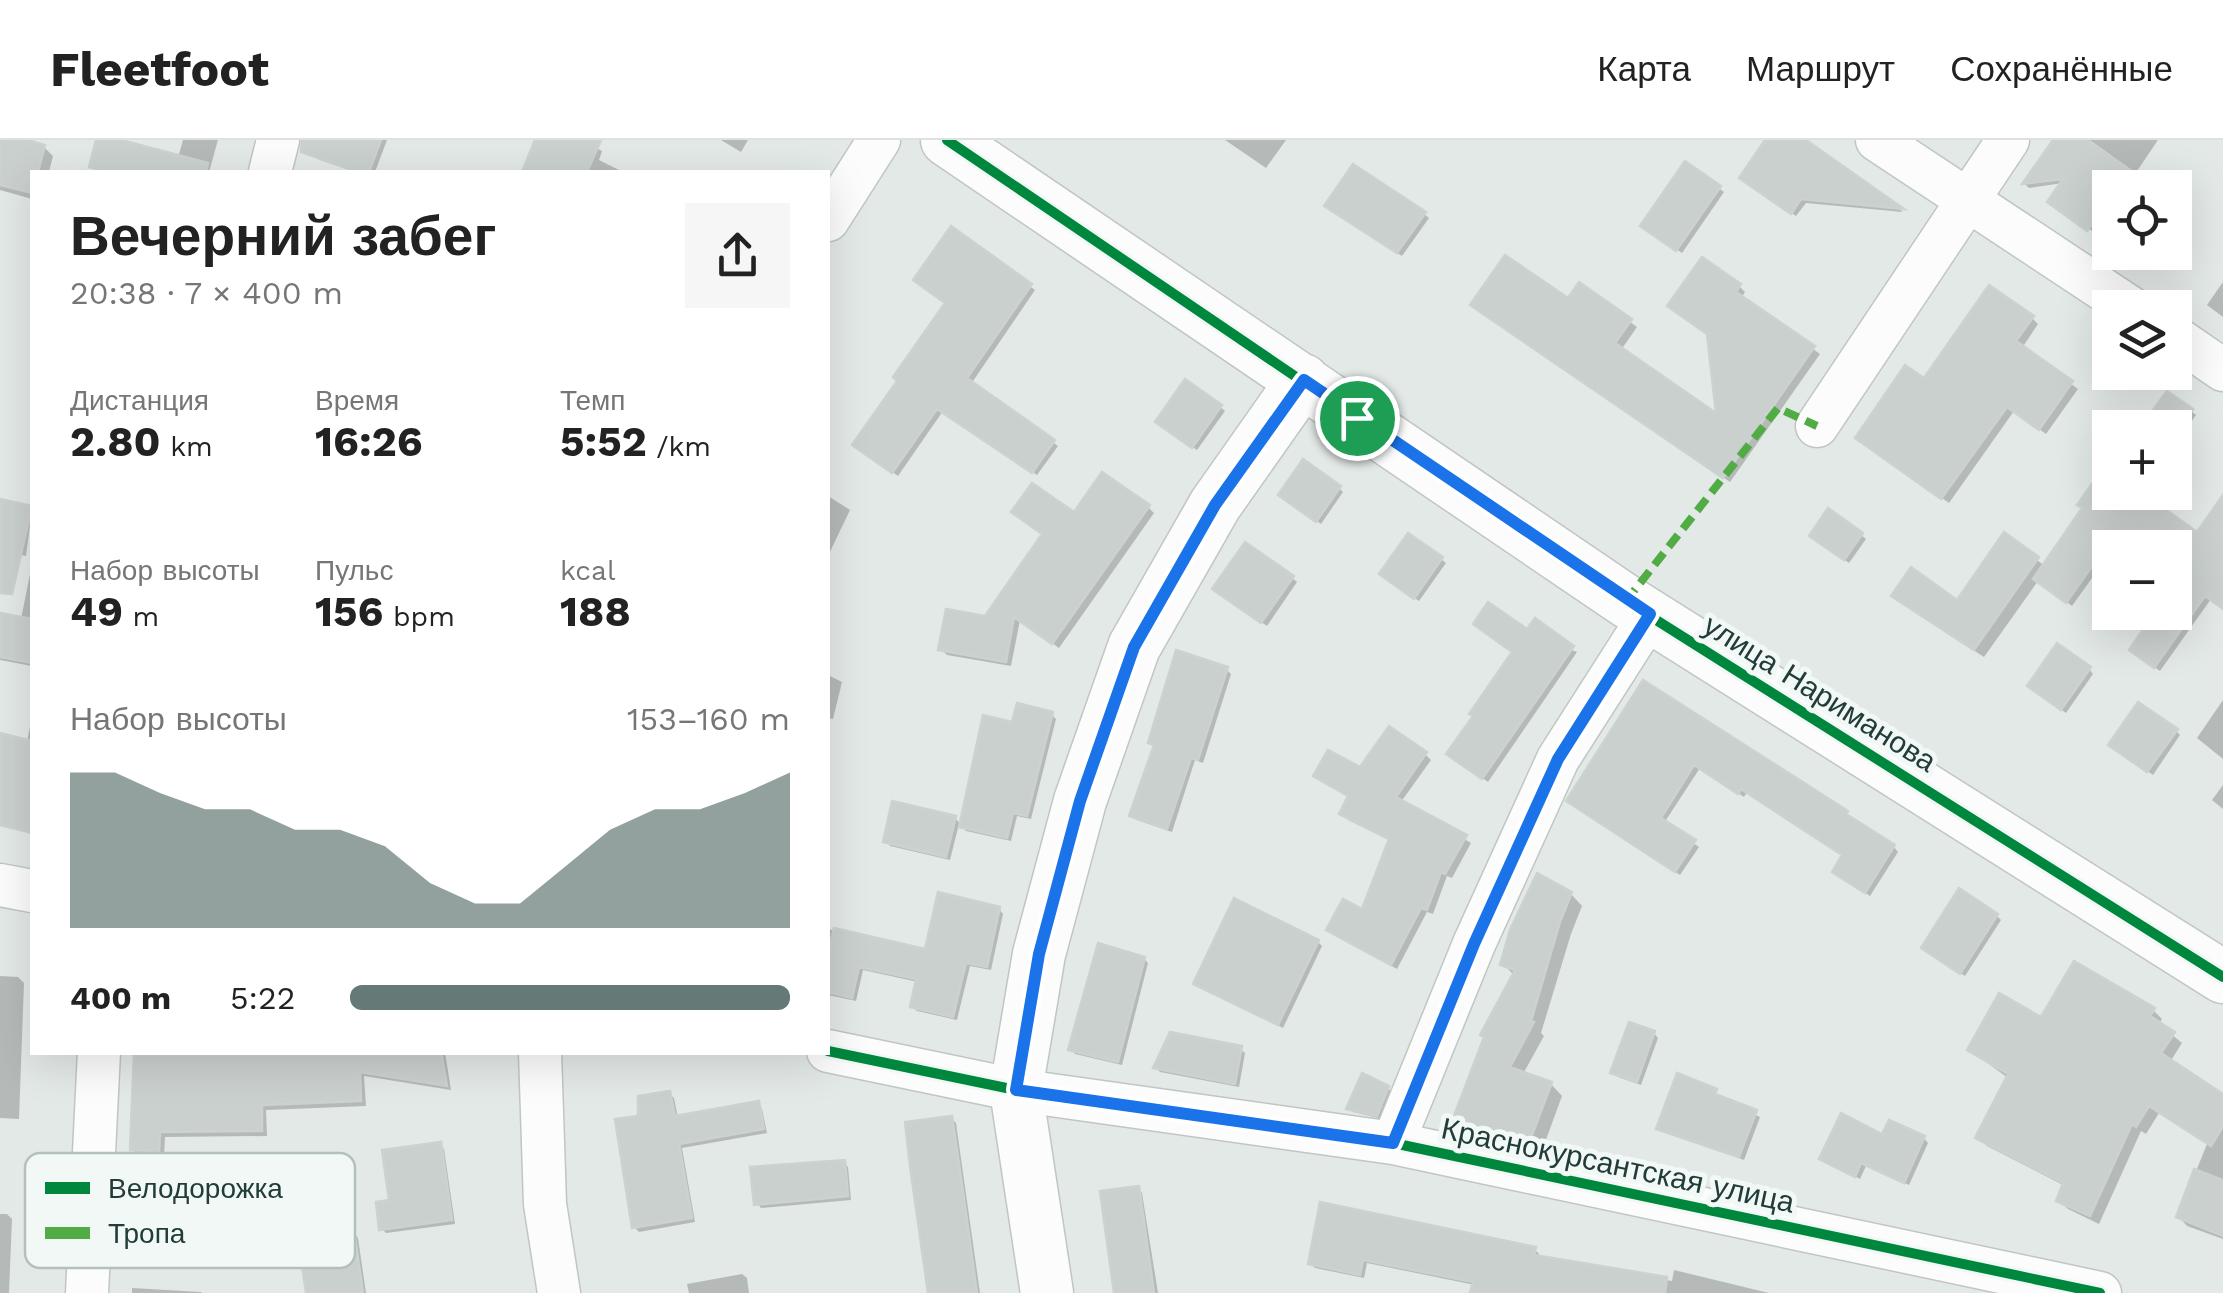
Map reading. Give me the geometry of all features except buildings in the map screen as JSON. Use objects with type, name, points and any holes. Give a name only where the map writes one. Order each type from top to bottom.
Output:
[{"type":"street","points":[[270,170],[278,140]]},
{"type":"street","points":[[830,217],[879,140]]},
{"type":"street","name":"улица Нариманова","points":[[947,140],[1650,614],[2223,978]]},
{"type":"street","points":[[1876,140],[2103,290]]},
{"type":"street","points":[[1817,426],[2008,140]]},
{"type":"street","points":[[2192,349],[2223,370]]},
{"type":"street","points":[[1047,1293],[1016,1090],[1039,954],[1080,801],[1134,647],[1215,505],[1304,380]]},
{"type":"street","points":[[1393,1143],[1474,944],[1558,759],[1650,614]]},
{"type":"street","points":[[0,885],[30,891]]},
{"type":"street","name":"Краснокурсантская улица","points":[[830,1052],[1016,1090],[1393,1143],[2100,1293]]},
{"type":"street","points":[[94,1153],[99,1055]]},
{"type":"street","points":[[540,1055],[544,1204],[558,1293]]},
{"type":"street","points":[[87,1293],[88,1268]]},
{"type":"marked path","points":[[1626,601],[1778,408],[1817,426]]},
{"type":"cycle path","points":[[947,140],[1626,601],[2223,977]]},
{"type":"cycle path","points":[[830,1051],[1016,1090],[1393,1143],[2100,1293]]},
{"type":"route","points":[[1304,380],[1357,418],[1650,614],[1558,759],[1474,944],[1393,1143],[1016,1090],[1039,954],[1080,801],[1134,647],[1215,505],[1304,380]]}]
